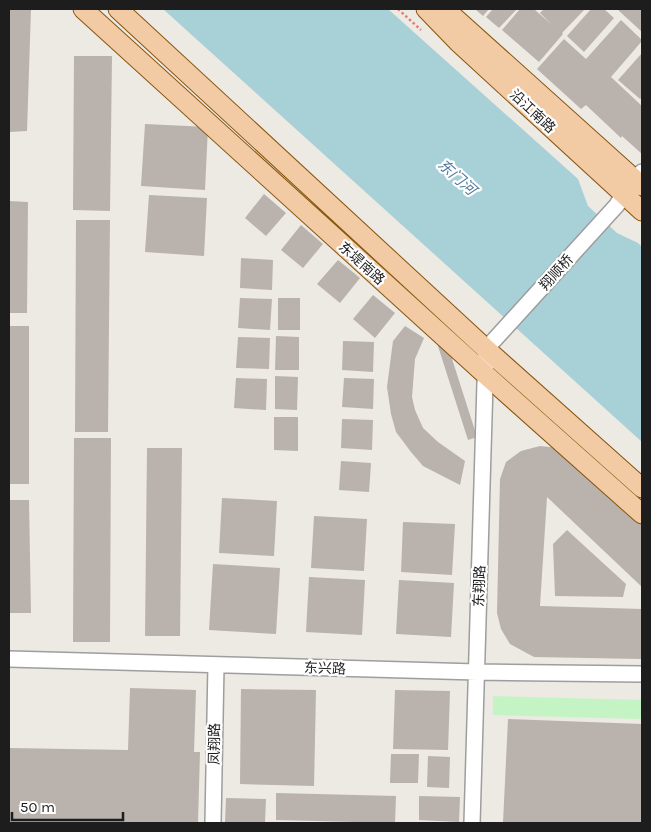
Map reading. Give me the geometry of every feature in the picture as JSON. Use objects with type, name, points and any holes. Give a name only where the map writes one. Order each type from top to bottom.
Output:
[{"type":"main road","name":"东堤南路","points":[[83,9],[642,514]]},
{"type":"main road","name":"东堤南路","points":[[118,9],[486,349],[642,488]]},
{"type":"main road","name":"沿江南路","points":[[426,9],[458,42],[636,183]]},
{"type":"main road","name":"沿江南路","points":[[445,9],[636,183],[642,211]]},
{"type":"street","name":"翔顺桥","points":[[486,349],[636,183]]},
{"type":"street","name":"东翔路","points":[[472,823],[486,349]]},
{"type":"street","name":"东兴路","points":[[9,659],[477,672],[642,674]]},
{"type":"street","name":"凤翔路","points":[[212,823],[216,665]]},
{"type":"green space","points":[[493,696],[642,700],[642,719],[493,715]]},
{"type":"water","name":"东门河","points":[[163,9],[388,9],[578,179],[588,206],[617,233],[638,243],[642,247],[642,442]]},
{"type":"building","points":[[9,9],[31,9],[27,131],[9,132]]},
{"type":"building","points":[[475,9],[489,9],[483,16]]},
{"type":"building","points":[[493,9],[517,9],[499,28],[486,17]]},
{"type":"building","points":[[520,9],[534,9],[552,25],[540,13],[544,9],[585,9],[562,33],[539,62],[502,30]]},
{"type":"building","points":[[591,9],[604,9],[614,18],[584,52],[567,36]]},
{"type":"building","points":[[617,9],[642,9],[642,32]]},
{"type":"building","points":[[621,20],[642,41],[611,77],[642,106],[642,154],[622,136],[621,138],[586,105],[581,109],[537,69],[564,39],[586,59]]},
{"type":"building","points":[[642,53],[642,97],[640,99],[618,80]]},
{"type":"building","points":[[74,56],[112,56],[110,211],[73,210]]},
{"type":"building","points":[[145,124],[208,127],[205,190],[141,186]]},
{"type":"building","points":[[264,194],[286,213],[266,236],[245,218]]},
{"type":"building","points":[[149,195],[207,198],[204,256],[145,252]]},
{"type":"building","points":[[9,201],[28,202],[27,313],[9,313]]},
{"type":"building","points":[[76,220],[110,220],[108,432],[75,432]]},
{"type":"building","points":[[301,225],[323,244],[303,268],[281,250]]},
{"type":"building","points":[[241,258],[273,260],[272,290],[240,288]]},
{"type":"building","points":[[338,260],[360,278],[340,303],[317,284]]},
{"type":"building","points":[[373,295],[395,313],[375,338],[353,319]]},
{"type":"building","points":[[240,298],[272,299],[270,330],[238,328]]},
{"type":"building","points":[[278,298],[300,298],[300,330],[278,330]]},
{"type":"building","points":[[9,326],[29,326],[29,484],[9,484]]},
{"type":"building","points":[[405,326],[424,338],[415,359],[412,397],[415,410],[423,428],[438,442],[465,461],[460,485],[423,466],[396,432],[387,387],[393,341]]},
{"type":"building","points":[[276,336],[299,337],[299,370],[275,370]]},
{"type":"building","points":[[238,337],[270,338],[269,369],[236,368]]},
{"type":"building","points":[[446,340],[477,437],[468,440],[437,343]]},
{"type":"building","points":[[343,341],[374,342],[373,372],[342,370]]},
{"type":"building","points":[[275,376],[298,377],[297,410],[275,409]]},
{"type":"building","points":[[236,378],[267,379],[266,410],[234,408]]},
{"type":"building","points":[[344,378],[374,379],[373,409],[342,407]]},
{"type":"building","points":[[274,417],[298,417],[298,451],[274,450]]},
{"type":"building","points":[[342,419],[373,420],[372,450],[341,448]]},
{"type":"building","points":[[74,438],[111,438],[110,642],[73,642]]},
{"type":"building","points":[[540,446],[559,448],[642,523],[642,587],[547,497],[540,606],[642,609],[642,659],[534,657],[510,644],[501,629],[497,613],[500,479],[506,462],[521,451]]},
{"type":"building","points":[[147,448],[182,448],[180,636],[145,636]]},
{"type":"building","points":[[341,461],[371,463],[369,492],[339,490]]},
{"type":"building","points":[[222,498],[277,501],[274,556],[219,553]]},
{"type":"building","points":[[9,500],[29,500],[31,613],[9,613]]},
{"type":"building","points":[[314,516],[367,519],[364,571],[311,568]]},
{"type":"building","points":[[403,522],[455,524],[452,575],[401,572]]},
{"type":"building","points":[[567,530],[626,584],[623,597],[555,596],[553,544]]},
{"type":"building","points":[[213,564],[280,568],[276,634],[209,630]]},
{"type":"building","points":[[309,577],[365,580],[362,635],[306,632]]},
{"type":"building","points":[[399,580],[454,583],[451,637],[396,634]]},
{"type":"building","points":[[130,688],[196,690],[194,752],[200,752],[198,823],[9,823],[9,748],[128,750]]},
{"type":"building","points":[[241,689],[316,690],[314,786],[240,784]]},
{"type":"building","points":[[395,690],[450,691],[448,750],[393,749]]},
{"type":"building","points":[[508,719],[642,724],[642,823],[503,823]]},
{"type":"building","points":[[391,754],[419,754],[418,783],[390,783]]},
{"type":"building","points":[[428,756],[450,757],[449,788],[427,787]]},
{"type":"building","points":[[276,793],[396,796],[395,823],[276,820]]},
{"type":"building","points":[[419,796],[460,797],[459,822],[419,820]]},
{"type":"building","points":[[226,798],[266,799],[265,823],[225,823]]}]
